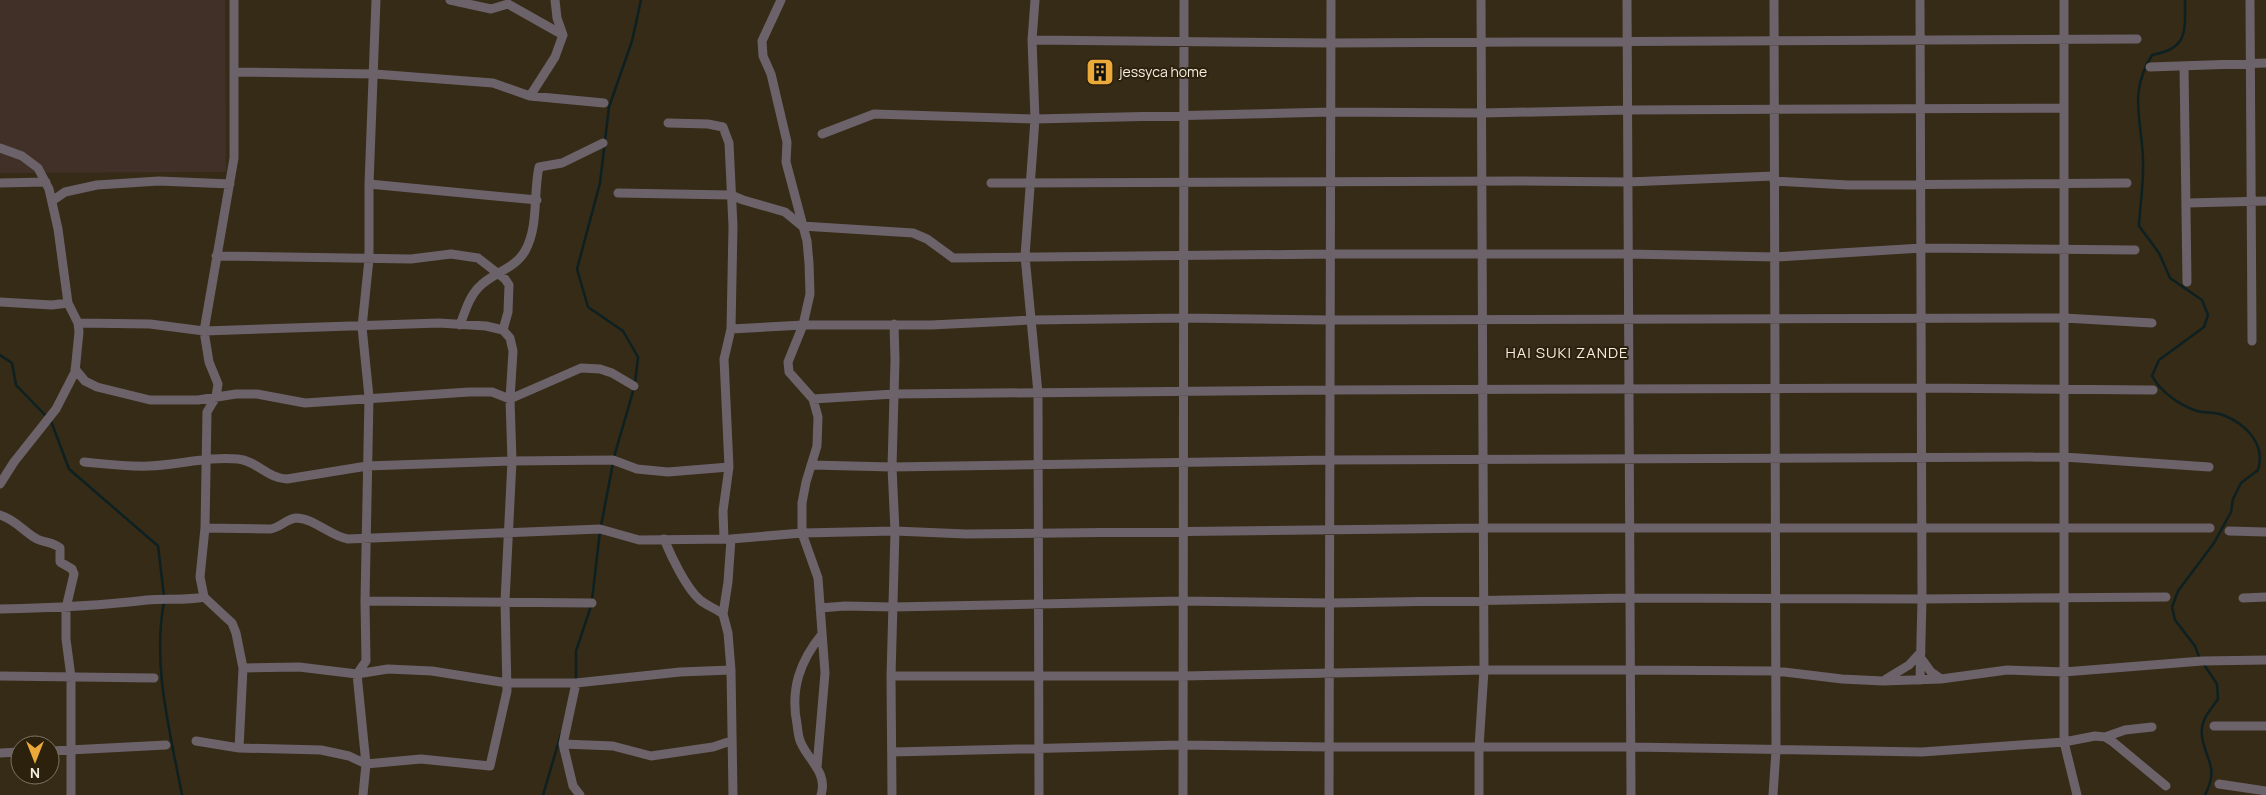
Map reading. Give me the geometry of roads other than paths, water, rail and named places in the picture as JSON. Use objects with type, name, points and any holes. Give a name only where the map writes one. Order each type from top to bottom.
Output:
[{"type":"street","points":[[234,0],[234,158],[204,331],[209,362],[218,384],[216,397],[207,412],[205,528],[200,577],[204,597],[232,622],[243,668],[239,748]]},
{"type":"street","points":[[363,795],[366,764],[357,674],[366,661],[368,397],[362,327],[369,259],[369,184],[375,74],[376,0]]},
{"type":"street","points":[[450,0],[491,9],[508,4],[563,35]]},
{"type":"street","points":[[530,96],[554,57],[563,35],[557,18],[555,0]]},
{"type":"street","points":[[781,0],[762,41],[763,56],[783,122],[787,142],[786,162],[810,263],[810,286],[803,325],[788,362],[790,372],[813,399],[818,417],[817,446],[802,503],[802,533],[818,578],[825,673],[817,768]]},
{"type":"street","points":[[1035,0],[1032,40],[1035,119],[1025,256],[1038,393],[1040,605],[1038,795]]},
{"type":"street","points":[[1183,795],[1182,463],[1184,254],[1182,184],[1184,0]]},
{"type":"street","points":[[1329,795],[1331,674],[1331,0]]},
{"type":"street","points":[[1478,795],[1484,670],[1481,0]]},
{"type":"street","points":[[1627,0],[1631,795]]},
{"type":"street","points":[[1773,795],[1776,750],[1774,0]]},
{"type":"street","points":[[1920,0],[1922,39],[1922,599],[1920,680]]},
{"type":"street","points":[[2064,0],[2064,742],[2077,795]]},
{"type":"street","points":[[2250,0],[2252,341]]},
{"type":"street","points":[[1032,40],[1184,40],[1331,43],[2137,39]]},
{"type":"street","points":[[2150,66],[2266,64]]},
{"type":"street","points":[[2184,66],[2188,203],[2187,282]]},
{"type":"street","points":[[234,72],[375,74],[493,83],[530,96],[604,103]]},
{"type":"street","points":[[822,134],[874,114],[1035,119],[1331,112],[1482,113],[1628,110],[2064,108]]},
{"type":"street","points":[[668,123],[708,124],[723,127],[729,142],[733,226],[731,329],[724,359],[728,467],[723,511],[727,540],[727,601],[723,614],[728,632],[731,670],[733,795]]},
{"type":"street","points":[[460,325],[472,297],[480,285],[518,260],[525,251],[537,200],[536,179],[539,167],[562,163],[604,143]]},
{"type":"street","points":[[0,148],[22,156],[38,168],[46,182],[58,229],[68,303],[78,323],[78,353],[75,369],[56,409],[35,433],[0,484]]},
{"type":"street","points":[[991,183],[1030,185],[1482,181],[1628,182],[1774,178],[1848,185],[2127,183]]},
{"type":"street","points":[[52,202],[65,192],[97,185],[159,181],[230,184]]},
{"type":"street","points":[[0,183],[46,182]]},
{"type":"street","points":[[369,184],[537,200]]},
{"type":"street","points":[[618,193],[731,195],[784,212],[802,226],[913,233],[927,239],[953,258],[1184,254],[1482,256],[1628,254],[1776,257],[1922,248],[2135,250]]},
{"type":"street","points":[[2188,203],[2266,201]]},
{"type":"street","points":[[216,256],[369,259],[410,259],[451,254],[467,256],[485,261],[509,285],[508,312],[503,330]]},
{"type":"street","points":[[0,302],[52,305],[68,303]]},
{"type":"street","points":[[731,329],[803,325],[931,325],[1032,320],[1183,318],[1331,320],[1775,317],[2064,318],[2152,323]]},
{"type":"street","points":[[78,323],[150,324],[204,331],[460,325],[486,326],[503,330],[510,338],[513,351],[510,399],[512,461],[506,601],[507,683],[504,714],[490,766],[420,759],[366,764],[349,756],[321,750],[239,748],[196,741]]},
{"type":"street","points":[[892,795],[891,676],[895,531],[892,467],[894,324]]},
{"type":"street","points":[[75,369],[85,381],[97,387],[141,399],[177,401],[236,394],[257,394],[305,403],[368,397],[469,392],[492,392],[510,399],[581,368],[595,368],[612,373],[634,386]]},
{"type":"street","points":[[813,399],[894,394],[1331,390],[1922,388],[2153,390]]},
{"type":"street","points":[[811,465],[892,467],[1331,460],[1483,461],[2064,457],[2209,467]]},
{"type":"street","points":[[84,462],[149,466],[206,459],[244,460],[276,478],[282,479],[367,466],[512,461],[613,460],[638,469],[668,472],[728,467]]},
{"type":"street","points":[[0,468],[14,462]]},
{"type":"street","points":[[0,515],[19,524],[39,540],[54,543],[60,548],[60,562],[72,569],[74,574],[66,608],[66,639],[71,677],[70,795]]},
{"type":"street","points":[[205,528],[270,529],[277,528],[295,518],[303,519],[341,538],[366,539],[600,529],[639,540],[727,540],[802,533],[895,531],[966,534],[1038,531],[1484,528],[2210,528]]},
{"type":"street","points":[[2229,531],[2266,532]]},
{"type":"street","points":[[664,539],[676,566],[693,593],[701,601],[723,614]]},
{"type":"street","points":[[0,609],[66,608],[204,597]]},
{"type":"street","points":[[820,608],[845,606],[1040,605],[1182,601],[1331,603],[1629,598],[1922,599],[2166,597]]},
{"type":"street","points":[[2242,598],[2266,597]]},
{"type":"street","points":[[365,601],[592,603]]},
{"type":"street","points":[[821,795],[823,783],[817,768],[800,742],[793,706],[794,686],[801,666],[822,634]]},
{"type":"street","points":[[1921,655],[1925,665],[1941,679]]},
{"type":"street","points":[[1883,681],[1921,655]]},
{"type":"street","points":[[891,676],[1182,676],[1484,670],[1629,670],[1776,671],[1842,679],[1883,681],[1941,679],[2007,670],[2064,672],[2202,661],[2266,660]]},
{"type":"street","points":[[243,668],[299,667],[357,674],[388,669],[432,671],[507,683],[576,682],[680,672],[731,670]]},
{"type":"street","points":[[0,676],[154,678]]},
{"type":"street","points":[[576,682],[563,744],[573,786],[580,795]]},
{"type":"street","points":[[2214,726],[2266,726]]},
{"type":"street","points":[[892,752],[1038,750],[1182,745],[1632,747],[1922,752],[2064,742],[2083,737],[2105,737],[2125,730],[2152,727]]},
{"type":"street","points":[[2105,737],[2166,786]]},
{"type":"street","points":[[563,744],[613,746],[651,756],[714,747],[731,741]]},
{"type":"street","points":[[60,750],[166,745]]},
{"type":"street","points":[[2219,784],[2266,791]]},
{"type":"waterway","points":[[635,383],[638,357],[623,331],[588,307],[577,269],[600,183],[609,107],[632,41],[641,0]]},
{"type":"waterway","points":[[2185,0],[2185,21],[2182,37],[2172,48],[2152,55],[2140,82],[2138,107],[2143,168],[2139,226],[2159,253],[2170,278],[2202,300],[2208,315],[2204,327],[2159,360],[2152,376],[2165,393],[2184,405],[2197,411],[2223,415],[2239,424],[2252,436],[2257,444],[2260,461],[2258,470],[2241,483],[2233,499],[2231,512],[2214,543],[2178,591],[2172,607],[2175,620],[2195,646],[2200,659]]},
{"type":"waterway","points":[[0,355],[12,363],[16,385],[47,417]]},
{"type":"waterway","points":[[614,457],[634,388]]},
{"type":"waterway","points":[[51,421],[69,469],[158,546],[164,596]]},
{"type":"waterway","points":[[601,526],[613,463]]},
{"type":"waterway","points":[[592,600],[600,531]]},
{"type":"waterway","points":[[164,602],[161,626],[161,674],[182,795]]},
{"type":"waterway","points":[[576,680],[576,651],[591,606]]},
{"type":"waterway","points":[[2203,663],[2217,684],[2218,699],[2206,716],[2202,731],[2202,738],[2211,771],[2210,782],[2205,795]]},
{"type":"waterway","points":[[543,795],[561,734]]},
{"type":"place","name":"jessyca home","points":[[1100,72]]},
{"type":"district","name":"HAI SUKI ZANDE","points":[[1567,353]]}]
